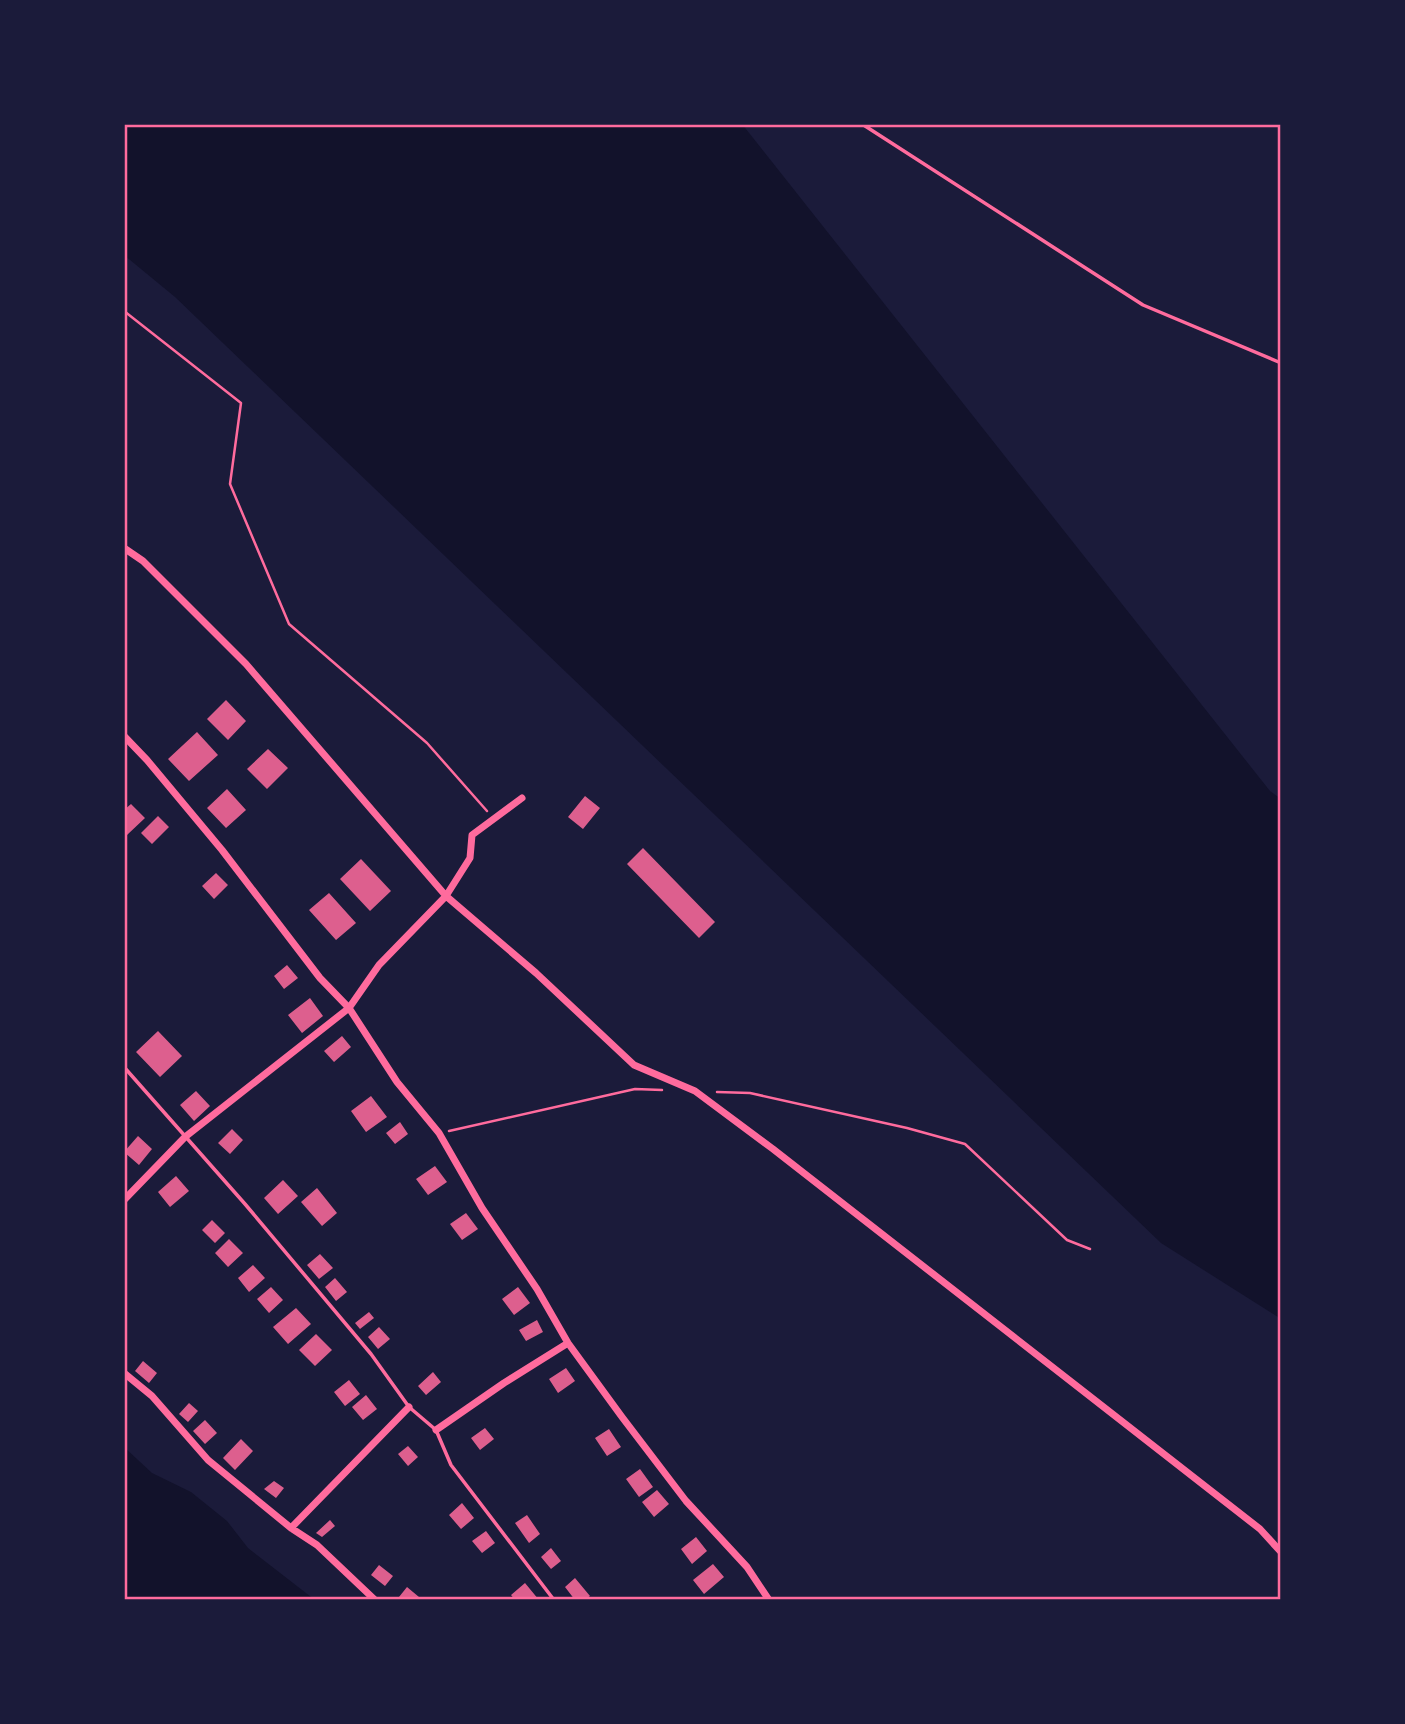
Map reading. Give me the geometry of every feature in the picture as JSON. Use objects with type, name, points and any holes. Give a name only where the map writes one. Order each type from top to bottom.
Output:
[{"type":"street","points":[[124,548],[143,561],[246,664],[446,896],[536,973],[634,1065],[695,1091],[773,1149],[1249,1520],[1281,1552]]},
{"type":"street","points":[[124,736],[148,760],[222,849],[320,978],[349,1008],[397,1082],[439,1133],[482,1208],[537,1289],[568,1343],[686,1501],[747,1567],[769,1600]]},
{"type":"street","points":[[124,1200],[184,1137],[349,1008],[379,965],[446,896],[470,858],[472,835],[522,798]]},
{"type":"street","points":[[436,1430],[568,1343]]},
{"type":"street","points":[[124,1373],[152,1396],[208,1460],[290,1528],[317,1545],[375,1600]]},
{"type":"street","points":[[290,1528],[409,1406]]},
{"type":"lane","points":[[862,124],[1143,305],[1281,363]]},
{"type":"lane","points":[[124,1068],[245,1204],[371,1354],[409,1406],[436,1430],[451,1465],[554,1600]]},
{"type":"path","points":[[124,311],[241,403],[230,484],[289,624],[427,743],[494,818]]},
{"type":"path","points":[[439,1133],[635,1089],[671,1090]]},
{"type":"path","points":[[695,1091],[750,1093],[907,1128],[965,1144],[1067,1240],[1090,1249]]},
{"type":"shaded area","points":[[124,124],[742,124],[1270,791],[1281,799],[1281,1319],[1161,1243],[175,297],[124,255]]},
{"type":"shaded area","points":[[124,1447],[152,1473],[191,1492],[227,1521],[248,1548],[315,1600],[124,1600]]},
{"type":"building","points":[[226,700],[246,721],[228,740],[207,719]]},
{"type":"building","points":[[197,732],[218,755],[189,781],[168,759]]},
{"type":"building","points":[[268,749],[288,768],[267,789],[247,769]]},
{"type":"building","points":[[227,789],[246,810],[226,828],[207,808]]},
{"type":"building","points":[[585,796],[600,808],[583,829],[568,817]]},
{"type":"building","points":[[131,804],[145,818],[127,835],[124,833],[124,810]]},
{"type":"building","points":[[158,816],[169,827],[152,844],[141,833]]},
{"type":"building","points":[[643,848],[715,922],[699,938],[627,864]]},
{"type":"building","points":[[361,859],[391,891],[370,911],[340,879]]},
{"type":"building","points":[[216,873],[228,885],[214,899],[202,886]]},
{"type":"building","points":[[329,893],[356,923],[336,940],[309,910]]},
{"type":"building","points":[[287,965],[298,978],[284,989],[274,976]]},
{"type":"building","points":[[310,998],[323,1016],[302,1033],[288,1015]]},
{"type":"building","points":[[158,1031],[182,1056],[160,1077],[136,1052]]},
{"type":"building","points":[[342,1036],[351,1047],[334,1062],[324,1051]]},
{"type":"building","points":[[196,1091],[210,1106],[194,1121],[180,1105]]},
{"type":"building","points":[[371,1096],[387,1117],[366,1132],[351,1111]]},
{"type":"building","points":[[400,1122],[408,1134],[395,1144],[386,1133]]},
{"type":"building","points":[[232,1129],[243,1140],[230,1154],[218,1143]]},
{"type":"building","points":[[138,1136],[152,1149],[139,1165],[124,1152]]},
{"type":"building","points":[[435,1166],[447,1182],[428,1195],[416,1179]]},
{"type":"building","points":[[176,1176],[189,1191],[170,1207],[158,1192]]},
{"type":"building","points":[[283,1180],[298,1196],[278,1214],[264,1198]]},
{"type":"building","points":[[317,1188],[337,1213],[322,1226],[301,1202]]},
{"type":"building","points":[[466,1213],[478,1229],[462,1240],[450,1224]]},
{"type":"building","points":[[212,1220],[225,1233],[215,1243],[202,1230]]},
{"type":"building","points":[[229,1239],[243,1253],[228,1267],[215,1253]]},
{"type":"building","points":[[320,1254],[333,1268],[319,1279],[307,1265]]},
{"type":"building","points":[[253,1265],[265,1278],[249,1292],[238,1278]]},
{"type":"building","points":[[335,1278],[347,1292],[336,1301],[325,1287]]},
{"type":"building","points":[[271,1287],[283,1300],[269,1313],[257,1299]]},
{"type":"building","points":[[518,1287],[530,1303],[514,1315],[502,1299]]},
{"type":"building","points":[[296,1308],[311,1324],[288,1344],[273,1327]]},
{"type":"building","points":[[369,1312],[374,1318],[360,1329],[355,1323]]},
{"type":"building","points":[[537,1320],[543,1332],[526,1341],[519,1330]]},
{"type":"building","points":[[379,1327],[390,1339],[378,1349],[368,1337]]},
{"type":"building","points":[[316,1334],[332,1350],[315,1366],[299,1350]]},
{"type":"building","points":[[143,1361],[157,1373],[149,1383],[135,1371]]},
{"type":"building","points":[[566,1368],[575,1381],[558,1393],[549,1379]]},
{"type":"building","points":[[433,1372],[441,1382],[426,1395],[418,1386]]},
{"type":"building","points":[[349,1380],[360,1394],[345,1406],[334,1392]]},
{"type":"building","points":[[366,1395],[377,1409],[363,1420],[352,1407]]},
{"type":"building","points":[[189,1403],[198,1411],[188,1422],[179,1414]]},
{"type":"building","points":[[205,1420],[217,1433],[205,1444],[193,1431]]},
{"type":"building","points":[[485,1428],[494,1439],[480,1450],[471,1438]]},
{"type":"building","points":[[609,1429],[621,1447],[607,1456],[595,1438]]},
{"type":"building","points":[[241,1439],[253,1451],[235,1470],[223,1458]]},
{"type":"building","points":[[408,1446],[418,1457],[408,1466],[398,1454]]},
{"type":"building","points":[[640,1469],[653,1487],[639,1497],[626,1479]]},
{"type":"building","points":[[274,1481],[284,1488],[276,1498],[264,1489]]},
{"type":"building","points":[[657,1490],[669,1504],[654,1517],[642,1502]]},
{"type":"building","points":[[462,1503],[474,1518],[461,1529],[449,1515]]},
{"type":"building","points":[[527,1515],[540,1534],[529,1543],[515,1523]]},
{"type":"building","points":[[330,1520],[335,1526],[322,1537],[316,1533]]},
{"type":"building","points":[[486,1531],[495,1543],[482,1553],[472,1541]]},
{"type":"building","points":[[696,1537],[707,1551],[692,1564],[681,1549]]},
{"type":"building","points":[[551,1548],[561,1561],[551,1569],[541,1557]]},
{"type":"building","points":[[713,1564],[724,1577],[704,1594],[693,1580]]},
{"type":"building","points":[[379,1565],[393,1576],[385,1586],[371,1575]]},
{"type":"building","points":[[575,1578],[590,1596],[585,1600],[575,1600],[565,1587]]},
{"type":"building","points":[[525,1583],[539,1600],[515,1600],[511,1595]]},
{"type":"building","points":[[407,1587],[419,1597],[416,1600],[403,1600],[399,1597]]}]
